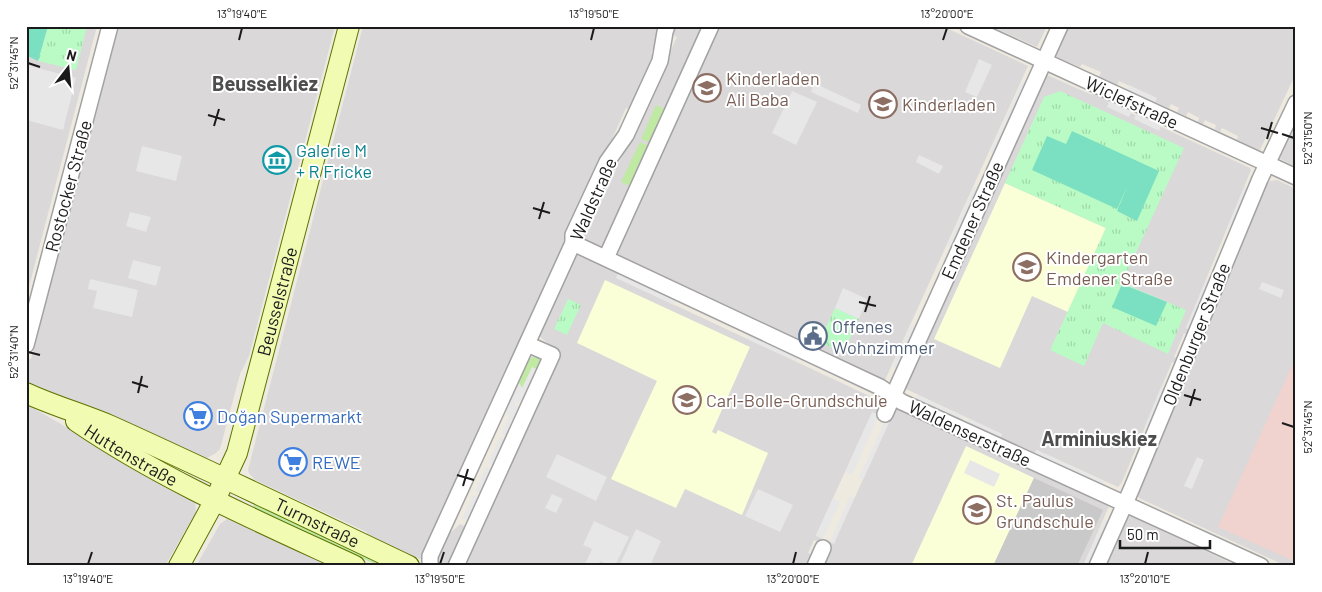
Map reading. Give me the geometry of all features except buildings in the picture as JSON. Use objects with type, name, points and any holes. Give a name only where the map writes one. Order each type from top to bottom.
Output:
[{"type":"main road","name":"Beusselstraße","points":[[179,566],[226,479],[237,453],[348,26]]},
{"type":"main road","name":"Huttenstraße","points":[[26,392],[52,405],[108,425],[226,479]]},
{"type":"main road","name":"Huttenstraße","points":[[52,405],[129,456],[215,500]]},
{"type":"main road","name":"Turmstraße","points":[[226,479],[409,566]]},
{"type":"main road","name":"Turmstraße","points":[[215,500],[355,566]]},
{"type":"street","name":"Rostocker Straße","points":[[26,345],[110,26]]},
{"type":"street","name":"Waldstraße","points":[[430,566],[430,556],[573,243],[573,235],[607,162],[626,135],[660,61],[667,26]]},
{"type":"street","name":"Waldstraße","points":[[606,258],[711,26]]},
{"type":"street","name":"Wiclefstraße","points":[[968,26],[1296,177]]},
{"type":"street","name":"Emdener Straße","points":[[885,414],[1060,26]]},
{"type":"street","name":"Oldenburger Straße","points":[[1097,566],[1125,504],[1267,164],[1296,103]]},
{"type":"street","name":"Waldenserstraße","points":[[573,243],[880,387],[902,402],[1261,566]]},
{"type":"street","points":[[456,566],[552,355],[527,344]]},
{"type":"street","points":[[815,566],[823,548]]},
{"type":"shaded area","points":[[26,26],[97,26],[26,298]]},
{"type":"shaded area","points":[[118,26],[335,26],[249,356],[240,374],[220,449],[207,458],[199,457],[26,381],[27,358],[31,359]]},
{"type":"shaded area","points":[[363,26],[663,26],[651,53],[656,59],[633,110],[626,108],[423,559],[367,536],[367,532],[255,480],[248,470]]},
{"type":"shaded area","points":[[681,26],[942,26],[1028,66],[885,380],[580,239],[581,229],[588,232],[616,170],[609,167],[613,161],[619,163],[677,37],[670,33],[673,27],[679,30]]},
{"type":"shaded area","points":[[991,26],[1047,26],[1037,47]]},
{"type":"shaded area","points":[[1069,26],[1296,26],[1296,73],[1260,150],[1237,140],[1238,136],[1222,128],[1220,132],[1215,129],[1216,125],[1205,120],[1203,124],[1198,122],[1199,118],[1188,112],[1186,116],[1177,112],[1179,108],[1171,104],[1169,108],[1155,102],[1156,98],[1119,81],[1115,90],[1097,82],[1101,72],[1082,64],[1080,67],[1056,57]]},
{"type":"shaded area","points":[[979,59],[992,65],[977,97],[965,92]]},
{"type":"shaded area","points":[[26,65],[76,78],[63,130],[26,120]]},
{"type":"shaded area","points":[[1047,75],[1092,95],[1094,89],[1111,97],[1109,103],[1251,170],[1186,328],[1193,332],[1191,336],[1184,333],[1174,357],[1181,360],[1179,365],[1172,362],[1122,482],[1118,487],[1037,450],[1033,458],[999,442],[1002,434],[905,387]]},
{"type":"shaded area","points":[[1022,82],[1029,86],[997,155],[990,152]]},
{"type":"shaded area","points":[[814,83],[861,105],[858,113],[811,92]]},
{"type":"shaded area","points":[[1129,85],[1157,98],[1153,105],[1126,93]]},
{"type":"shaded area","points":[[792,91],[817,102],[796,145],[772,133]]},
{"type":"shaded area","points":[[1110,99],[1132,110],[1129,117],[1107,107]]},
{"type":"shaded area","points":[[1137,112],[1162,123],[1159,131],[1134,119]]},
{"type":"shaded area","points":[[1296,121],[1296,167],[1279,158]]},
{"type":"shaded area","points":[[142,146],[182,156],[176,181],[136,171]]},
{"type":"shaded area","points":[[919,155],[943,166],[939,174],[916,162]]},
{"type":"shaded area","points":[[610,167],[616,170],[588,232],[581,229]]},
{"type":"shaded area","points":[[1277,180],[1296,189],[1296,566],[1286,566],[1138,496],[1190,370],[1186,368],[1188,363],[1192,364],[1202,341],[1198,339],[1200,334],[1204,335],[1266,185],[1270,181]]},
{"type":"shaded area","name":"Kindergarten Emdener Straße","points":[[1005,183],[1106,228],[1068,312],[1032,296],[1000,368],[934,339]]},
{"type":"shaded area","points":[[1245,186],[1252,189],[1235,231],[1227,228]]},
{"type":"shaded area","points":[[974,187],[982,190],[955,249],[947,246]]},
{"type":"shaded area","points":[[130,212],[151,217],[146,232],[126,226]]},
{"type":"shaded area","points":[[575,252],[619,271],[617,278],[880,401],[882,405],[879,415],[872,413],[816,535],[823,539],[821,543],[814,540],[808,553],[814,556],[810,566],[461,566],[555,350],[538,335],[538,330],[544,327],[573,263],[571,258]]},
{"type":"shaded area","points":[[133,260],[161,267],[156,286],[128,278]]},
{"type":"shaded area","points":[[619,271],[677,297],[674,305],[616,278]]},
{"type":"shaded area","points":[[90,279],[138,290],[132,317],[93,308],[97,291],[88,289]]},
{"type":"shaded area","name":"Carl-Bolle-Grundschule","points":[[605,280],[750,347],[712,432],[716,434],[718,430],[768,453],[742,515],[685,489],[676,508],[611,479],[657,381],[577,343]]},
{"type":"shaded area","points":[[1206,280],[1213,283],[1193,332],[1186,328]]},
{"type":"shaded area","points":[[1262,282],[1284,290],[1281,298],[1259,289]]},
{"type":"shaded area","points":[[843,288],[867,299],[859,319],[835,308]]},
{"type":"shaded area","points":[[911,325],[918,329],[900,370],[892,367]]},
{"type":"shaded area","points":[[752,332],[800,354],[796,361],[749,340]]},
{"type":"shaded area","points":[[1296,357],[1296,562],[1218,527]]},
{"type":"shaded area","points":[[532,367],[541,371],[525,405],[516,401],[515,404],[523,408],[510,437],[501,434],[509,417],[505,407],[517,380],[522,388]]},
{"type":"shaded area","points":[[1161,387],[1169,390],[1153,429],[1145,426]]},
{"type":"shaded area","points":[[918,395],[964,417],[961,424],[915,402]]},
{"type":"shaded area","points":[[26,404],[195,501],[196,512],[165,566],[26,566]]},
{"type":"shaded area","points":[[896,407],[993,452],[995,449],[1030,465],[1028,469],[1109,506],[1083,566],[819,566],[830,542],[834,543]]},
{"type":"shaded area","points":[[872,412],[879,415],[852,475],[845,472]]},
{"type":"shaded area","points":[[886,418],[890,420],[863,480],[859,478]]},
{"type":"shaded area","points":[[969,419],[1002,434],[998,442],[966,426]]},
{"type":"shaded area","points":[[500,437],[509,440],[496,467],[488,463]]},
{"type":"shaded area","name":"St. Paulus Grundschule","points":[[966,446],[1034,478],[993,566],[911,566]]},
{"type":"shaded area","points":[[1036,450],[1105,482],[1102,490],[1033,458]]},
{"type":"shaded area","points":[[557,454],[607,477],[596,501],[546,477]]},
{"type":"shaded area","points":[[1197,457],[1204,460],[1192,489],[1184,486]]},
{"type":"shaded area","points":[[970,460],[1000,474],[994,487],[964,473]]},
{"type":"shaded area","points":[[486,467],[494,471],[484,495],[475,491]]},
{"type":"shaded area","points":[[1034,478],[1103,510],[1077,566],[993,566]]},
{"type":"shaded area","points":[[758,489],[793,505],[780,532],[745,516]]},
{"type":"shaded area","points":[[552,494],[563,499],[556,513],[545,508]]},
{"type":"shaded area","points":[[473,495],[482,499],[471,522],[462,518]]},
{"type":"shaded area","points":[[850,496],[854,498],[834,544],[830,542]]},
{"type":"shaded area","points":[[833,498],[840,502],[823,539],[816,536]]},
{"type":"shaded area","points":[[1130,516],[1237,566],[1105,566],[1127,518]]},
{"type":"shaded area","points":[[233,518],[338,566],[196,566],[220,524],[227,519]]},
{"type":"shaded area","points":[[1104,520],[1112,523],[1093,566],[1083,566]]},
{"type":"shaded area","points":[[594,521],[629,537],[615,566],[610,566],[600,561],[598,566],[584,566],[592,549],[583,545]]},
{"type":"shaded area","points":[[460,524],[468,528],[452,566],[433,566],[444,539]]},
{"type":"shaded area","points":[[636,529],[661,541],[650,566],[619,566]]},
{"type":"green space","points":[[26,26],[48,26],[38,61],[26,55]]},
{"type":"green space","points":[[48,26],[87,26],[76,70],[38,61]]},
{"type":"green space","points":[[1060,91],[1184,148],[1122,283],[1186,310],[1168,354],[1103,323],[1084,366],[1050,350],[1106,228],[1005,183],[1044,97]]},
{"type":"green space","points":[[656,105],[667,110],[652,144],[641,139]]},
{"type":"green space","points":[[1072,131],[1159,171],[1137,221],[1117,211],[1128,185],[1117,209],[1032,170],[1047,136],[1066,144]]},
{"type":"green space","points":[[640,142],[651,147],[632,187],[621,182]]},
{"type":"green space","points":[[1122,284],[1167,302],[1156,326],[1112,307]]},
{"type":"green space","points":[[568,299],[581,305],[567,335],[554,329]]},
{"type":"green space","points":[[835,308],[859,319],[843,353],[819,342]]},
{"type":"green space","points":[[532,357],[539,358],[543,364],[522,388],[517,380],[526,361]]},
{"type":"green space","points":[[255,504],[389,566],[379,566],[253,507]]},
{"type":"place","name":"Kinderladen Ali Baba","points":[[707,88]]},
{"type":"place","name":"Kinderladen","points":[[883,104]]},
{"type":"place","name":"Galerie M + R Fricke","points":[[277,160]]},
{"type":"place","name":"Kindergarten Emdener Straße","points":[[1027,267]]},
{"type":"place","name":"Offenes Wohnzimmer","points":[[813,336]]},
{"type":"place","name":"Carl-Bolle-Grundschule","points":[[687,400]]},
{"type":"place","name":"Doğan Supermarkt","points":[[198,416]]},
{"type":"place","name":"REWE","points":[[293,462]]},
{"type":"place","name":"St. Paulus Grundschule","points":[[977,510]]},
{"type":"district","name":"Beusselkiez","points":[[265,83]]},
{"type":"district","name":"Arminiuskiez","points":[[1099,438]]}]
